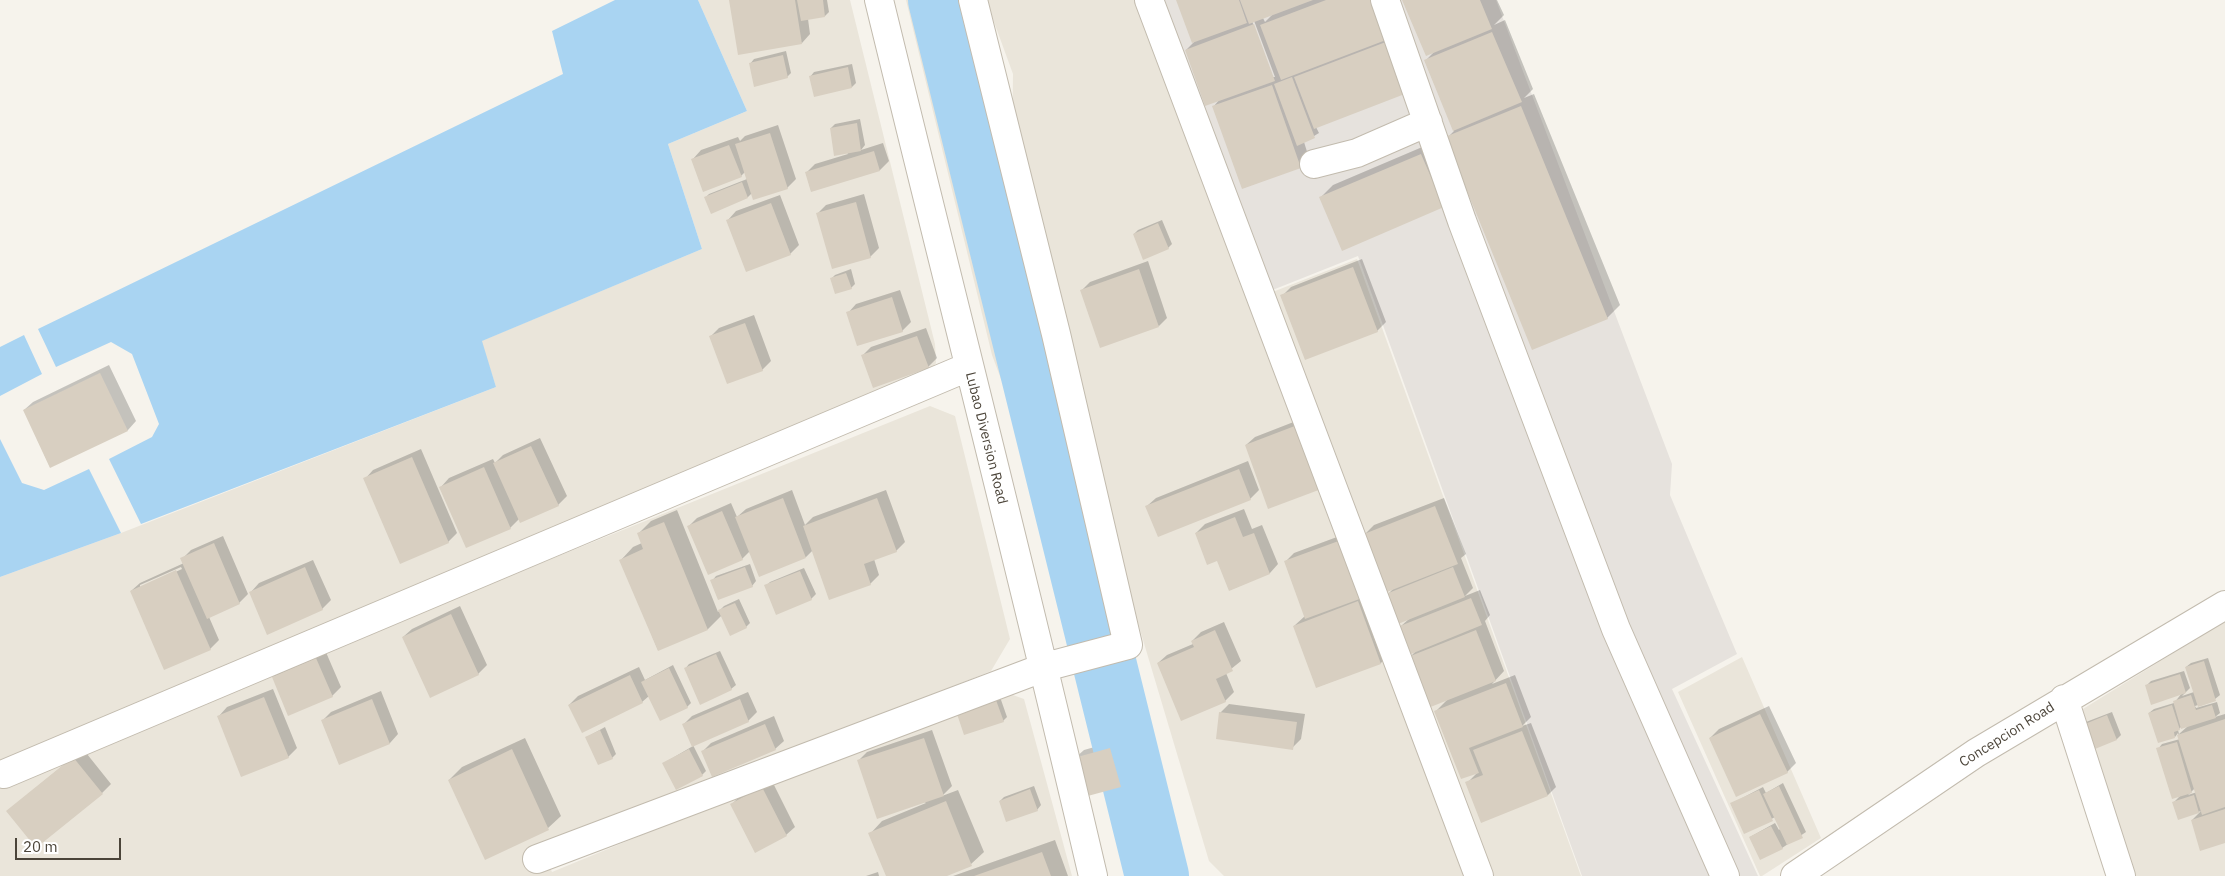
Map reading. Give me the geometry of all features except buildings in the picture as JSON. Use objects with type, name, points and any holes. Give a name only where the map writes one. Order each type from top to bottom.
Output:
[{"type":"street","name":"Lubao Diversion Road","points":[[879,0],[968,367],[1051,665],[1093,876]]},
{"type":"street","points":[[537,859],[1051,665],[1128,644],[1056,334],[973,0]]},
{"type":"street","points":[[1149,0],[1479,876]]},
{"type":"street","points":[[1385,0],[1462,222],[1616,629],[1725,876]]},
{"type":"street","points":[[1314,164],[1357,153],[1428,122]]},
{"type":"street","points":[[4,774],[968,367]]},
{"type":"street","name":"Concepcion Road","points":[[1795,876],[1976,753],[2225,605]]},
{"type":"street","points":[[2064,700],[2121,876]]},
{"type":"shaded area","points":[[698,0],[850,0],[935,344],[936,363],[925,378],[0,761],[0,577],[121,533],[496,387],[481,341],[702,249],[668,144],[747,111]]},
{"type":"shaded area","points":[[906,0],[954,0],[982,86],[990,240],[1040,370],[1007,395],[992,355]]},
{"type":"shaded area","points":[[986,0],[1148,0],[1471,876],[1224,876],[1209,861],[1109,526],[1072,479],[1084,413],[1011,239],[1013,74]]},
{"type":"shaded area","points":[[1154,0],[1496,0],[1672,464],[1670,495],[1737,654],[1672,689],[1758,876],[1582,876],[1358,256],[1270,291]]},
{"type":"shaded area","points":[[1357,259],[1581,876],[1486,876],[1270,293]]},
{"type":"shaded area","points":[[930,406],[955,416],[1010,639],[991,671],[765,763],[540,844],[552,872],[996,689],[1024,699],[1072,876],[0,876],[0,783]]},
{"type":"shaded area","points":[[2225,621],[2225,876],[2122,876],[2070,717]]},
{"type":"shaded area","points":[[1742,657],[1821,838],[1762,876],[1760,876],[1678,692]]},
{"type":"water","points":[[615,0],[698,0],[747,111],[668,144],[702,249],[482,341],[496,387],[141,524],[109,459],[152,437],[159,424],[132,354],[111,342],[56,367],[38,329],[563,74],[552,31]]},
{"type":"water","points":[[24,335],[42,374],[0,396],[0,347]]},
{"type":"water","points":[[0,439],[22,483],[44,490],[89,469],[121,533],[0,577]]},
{"type":"waterway","points":[[940,0],[1157,876]]}]
